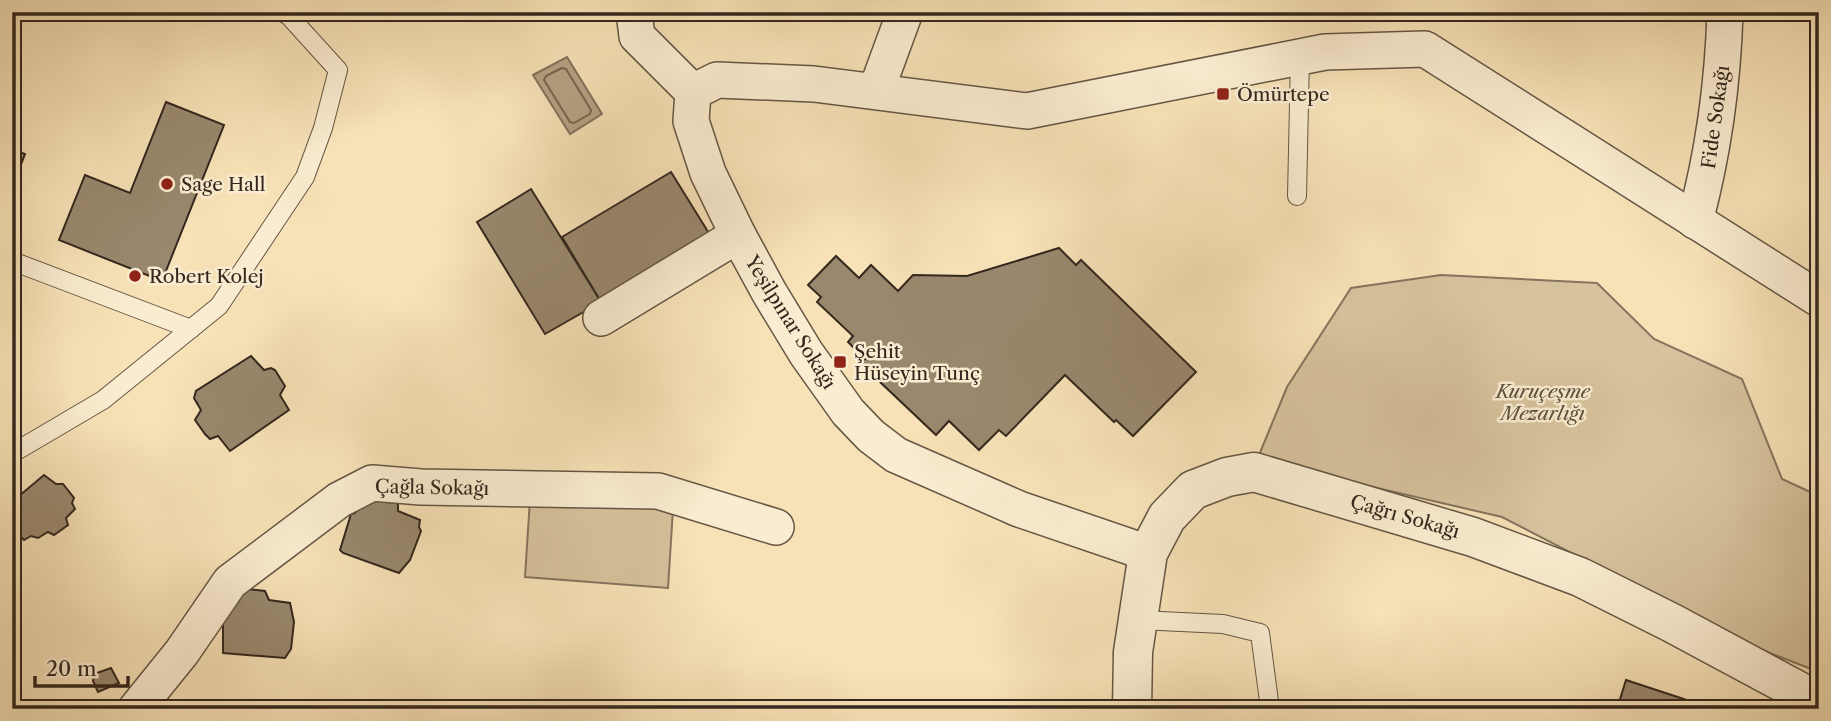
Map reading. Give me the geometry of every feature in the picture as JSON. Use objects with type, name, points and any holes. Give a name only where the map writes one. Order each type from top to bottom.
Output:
[{"type":"street","points":[[634,12],[637,36],[693,92],[718,80],[814,83],[1027,111],[1325,52],[1425,49],[1819,299]]},
{"type":"street","points":[[876,91],[905,12]]},
{"type":"street","name":"Fide Sokağı","points":[[1695,221],[1706,183],[1722,68],[1725,12]]},
{"type":"street","name":"Yeşilpınar Sokağı","points":[[693,92],[691,121],[708,173],[738,235],[806,353],[848,412],[871,436],[896,455],[1019,509],[1149,553]]},
{"type":"street","points":[[601,318],[738,235]]},
{"type":"street","name":"Çağrı Sokağı","points":[[1132,709],[1133,652],[1149,553],[1167,517],[1193,491],[1227,477],[1254,472],[1473,537],[1580,577],[1672,623],[1812,700]]},
{"type":"street","name":"Çağla Sokağı","points":[[136,709],[182,652],[230,582],[339,500],[372,483],[658,491],[776,527]]},
{"type":"lane","points":[[12,450],[19,450],[103,400],[219,306],[306,177],[323,128],[338,71],[289,16],[282,12]]},
{"type":"lane","points":[[1297,196],[1300,57]]},
{"type":"lane","points":[[12,261],[191,329]]},
{"type":"lane","points":[[1139,620],[1223,624],[1260,633],[1269,709]]},
{"type":"green space","name":"Kuruçeşme Mezarlığı","points":[[1441,275],[1597,283],[1654,339],[1742,379],[1782,479],[1819,496],[1819,672],[1749,645],[1502,517],[1257,460],[1287,387],[1351,288]]},
{"type":"green space","points":[[530,499],[673,509],[668,588],[525,577]]},
{"type":"water","points":[[567,57],[602,114],[570,134],[533,75]]},
{"type":"building","name":"Sage Hall","points":[[166,102],[224,125],[162,281],[59,240],[85,175],[130,193]]},
{"type":"building","points":[[12,149],[25,154],[12,188]]},
{"type":"building","points":[[671,172],[710,235],[601,302],[562,237]]},
{"type":"building","points":[[531,189],[601,302],[545,334],[477,222]]},
{"type":"building","points":[[1059,248],[1076,265],[1081,260],[1196,372],[1133,436],[1116,420],[1114,422],[1065,375],[1006,436],[999,430],[979,450],[949,421],[936,435],[860,363],[865,359],[848,342],[853,336],[817,302],[821,297],[808,285],[836,256],[859,278],[871,265],[898,291],[913,275],[967,276]]},
{"type":"building","points":[[251,356],[264,370],[275,370],[285,386],[280,395],[289,410],[230,451],[218,436],[210,439],[195,420],[201,410],[194,398],[196,391]]},
{"type":"building","points":[[44,475],[56,484],[63,484],[74,498],[72,503],[75,509],[66,518],[68,525],[54,535],[48,532],[38,538],[31,536],[24,540],[12,528],[12,502]]},
{"type":"building","points":[[369,492],[396,502],[398,511],[420,520],[421,531],[410,560],[399,573],[340,550],[351,514],[355,513],[359,500]]},
{"type":"building","points":[[238,588],[265,591],[269,600],[290,603],[294,622],[291,649],[285,658],[223,653],[223,619]]},
{"type":"building","points":[[111,668],[119,683],[98,692],[93,681],[94,674]]},
{"type":"building","points":[[1626,680],[1714,709],[1617,709]]},
{"type":"place","name":"Ömürtepe","points":[[1223,94]]},
{"type":"place","name":"Sage Hall","points":[[167,184]]},
{"type":"place","name":"Robert Kolej","points":[[135,276]]},
{"type":"place","name":"Şehit Hüseyin Tunç","points":[[840,362]]}]
